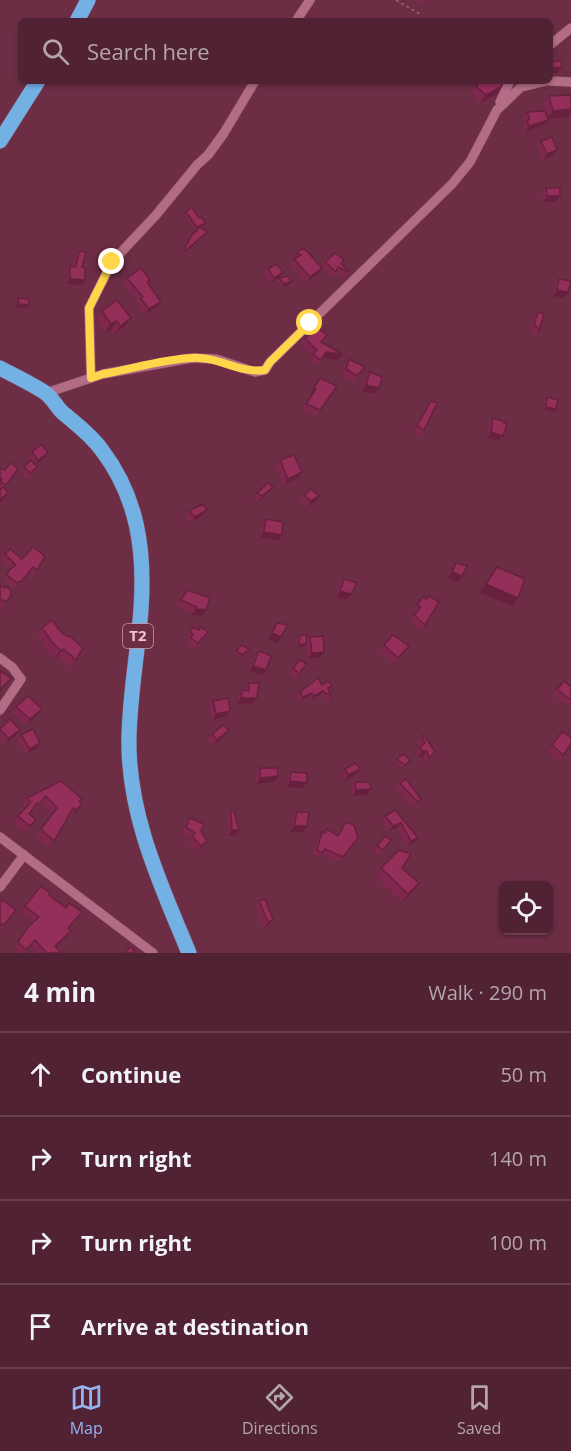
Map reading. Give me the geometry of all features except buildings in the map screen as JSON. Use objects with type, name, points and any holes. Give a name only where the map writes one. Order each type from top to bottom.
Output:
[{"type":"highway","points":[[79,18],[88,0]]},
{"type":"highway","points":[[0,141],[36,84]]},
{"type":"highway","name":"T2","points":[[0,368],[46,393],[78,424],[102,450],[119,477],[135,514],[141,555],[141,586],[129,736],[132,785],[140,826],[153,865],[189,953]]},
{"type":"street","points":[[298,18],[309,0]]},
{"type":"street","points":[[553,43],[571,28]]},
{"type":"street","points":[[553,81],[571,82]]},
{"type":"street","points":[[91,378],[89,308],[112,262],[156,216],[197,165],[208,155],[253,84]]},
{"type":"street","points":[[46,393],[103,374],[192,358],[216,359],[255,372],[265,370],[270,362],[452,184],[470,162],[509,84]]},
{"type":"street","points":[[496,110],[521,87],[534,84]]},
{"type":"street","points":[[0,658],[21,678],[0,710]]},
{"type":"street","points":[[0,837],[153,953]]},
{"type":"street","points":[[0,887],[24,855]]},
{"type":"path","points":[[396,0],[420,14]]},
{"type":"route","points":[[112,262],[89,308],[91,378],[192,358],[216,359],[255,372],[265,370],[270,362],[310,323]]}]
